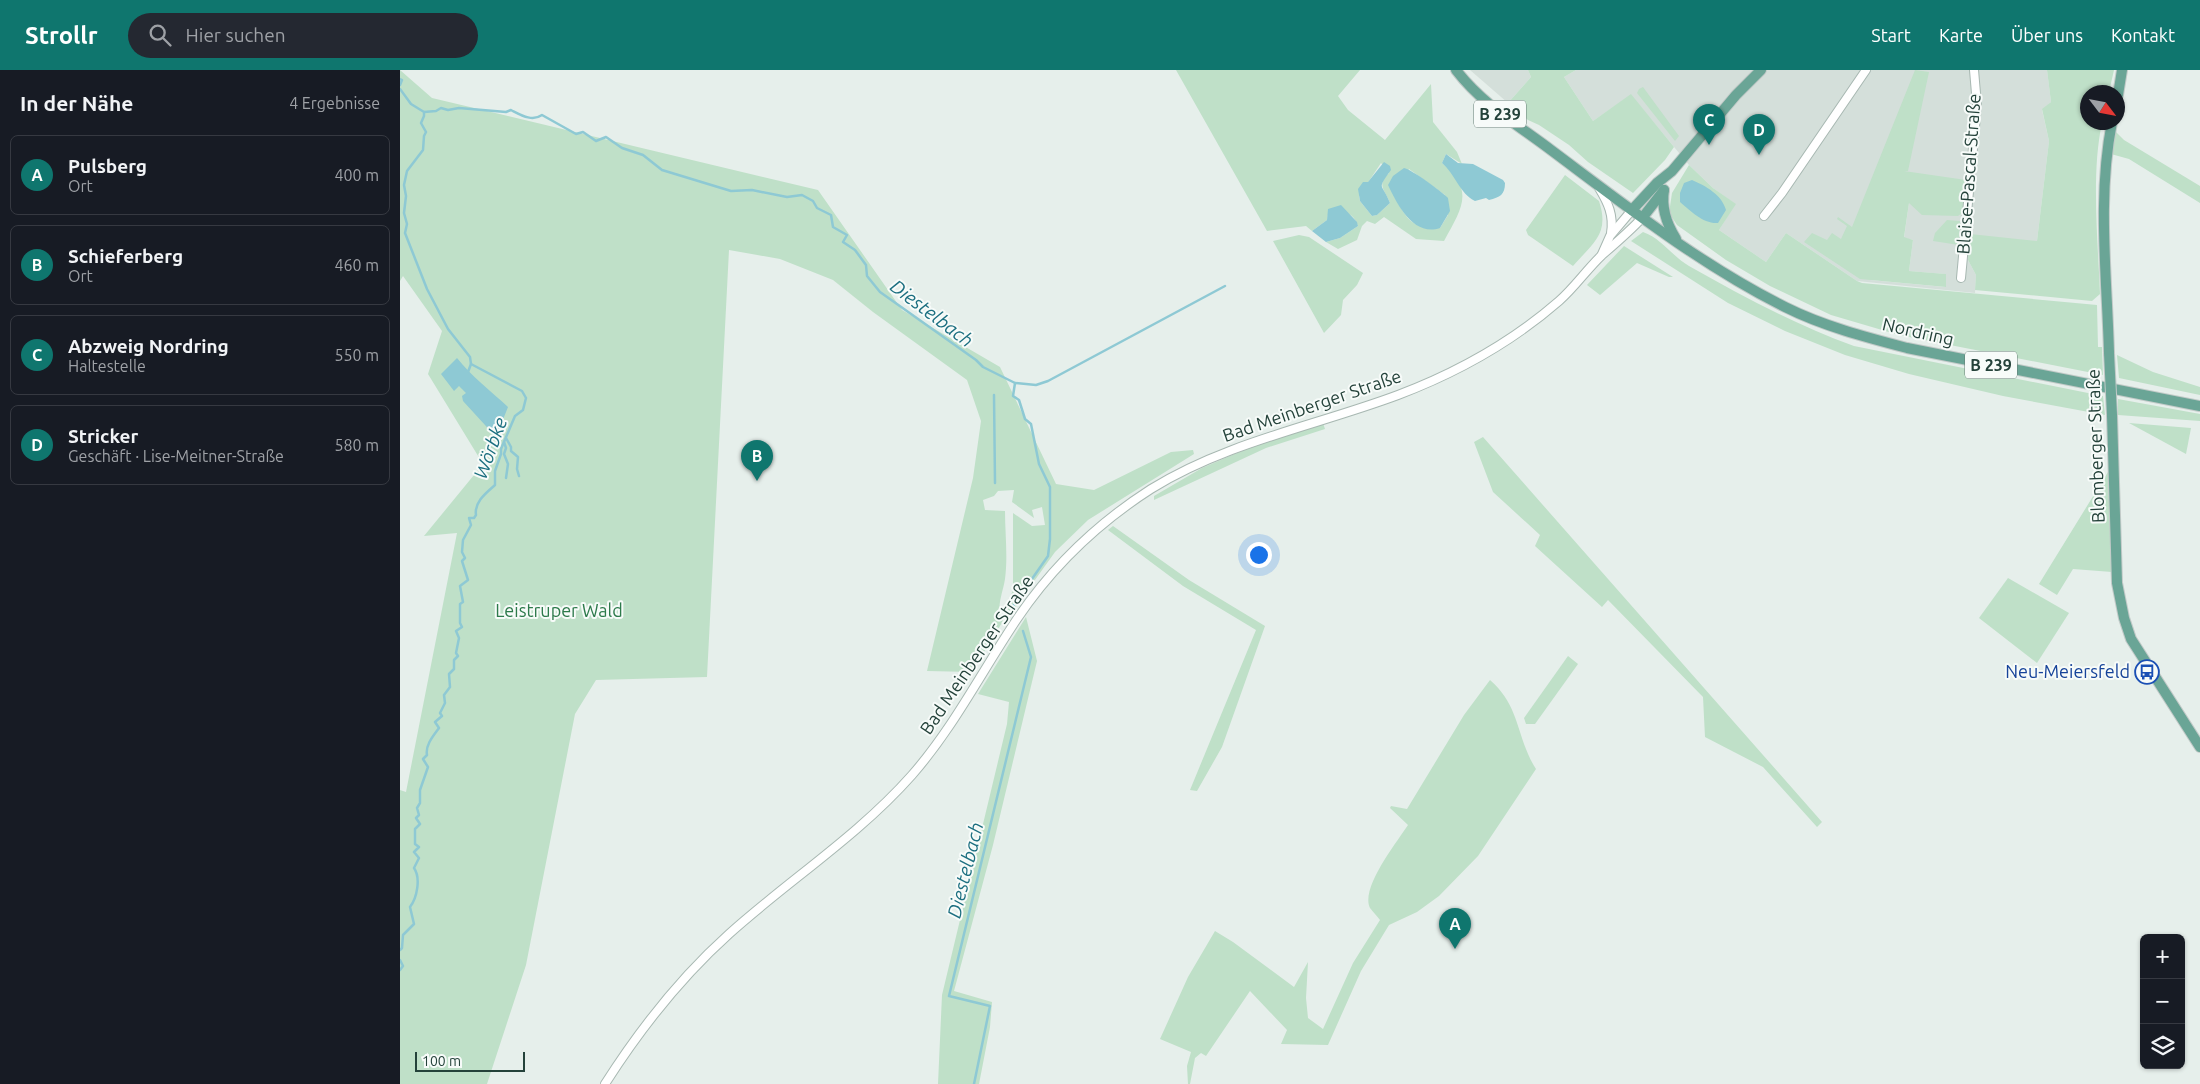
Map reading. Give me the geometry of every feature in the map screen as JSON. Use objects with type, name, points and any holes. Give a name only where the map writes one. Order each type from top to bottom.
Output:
[{"type":"main road","name":"B 239","points":[[1456,70],[1478,95],[1503,116],[1678,242]]},
{"type":"main road","name":"Bad Meinberger Straße","points":[[1632,210],[1657,183],[1672,171],[1736,95],[1761,70]]},
{"type":"main road","points":[[2120,85],[2122,70]]},
{"type":"main road","name":"Blomberger Straße","points":[[2111,130],[2105,160],[2104,199],[2117,583],[2124,618],[2131,639],[2200,747]]},
{"type":"main road","name":"Bad Meinberger Straße","points":[[1643,217],[1664,190],[1672,171]]},
{"type":"main road","points":[[1664,190],[1662,200],[1664,213],[1670,230],[1678,242]]},
{"type":"main road","name":"Nordring","points":[[1678,242],[1746,286],[1786,308],[1861,336],[1907,348],[2200,406]]},
{"type":"street","points":[[1764,216],[1782,193],[1866,70]]},
{"type":"street","name":"Blaise-Pascal-Straße","points":[[1961,278],[1977,105],[1974,70]]},
{"type":"street","points":[[1597,184],[1609,204],[1612,216],[1610,236]]},
{"type":"street","name":"Bad Meinberger Straße","points":[[1602,256],[1610,236],[1632,210]]},
{"type":"street","name":"Bad Meinberger Straße","points":[[605,1084],[661,1004],[705,956],[870,818],[914,773],[957,715],[1031,600],[1048,578],[1093,532],[1149,491],[1204,461],[1282,432],[1397,395],[1425,384],[1475,359],[1519,332],[1567,294],[1602,256],[1620,241],[1643,217]]},
{"type":"shaded area","points":[[1470,70],[1528,70],[1531,77],[1508,103]]},
{"type":"shaded area","points":[[1576,70],[2047,70],[2051,102],[2042,110],[2049,141],[2037,241],[1968,260],[1976,275],[1975,293],[1857,281],[1786,233],[1766,262],[1719,230],[1735,204],[1713,188],[1689,165],[1631,95],[1593,121],[1564,77]],"holes":[[[1900,171],[1909,203],[1904,238],[1913,240],[1909,271],[1945,274],[1945,287],[1870,280]]]},
{"type":"green space","name":"Leistruper Wald","points":[[400,70],[432,98],[818,190],[902,310],[1000,367],[1056,484],[1094,490],[1171,452],[1193,450],[1194,454],[1088,520],[1055,552],[1012,612],[1007,609],[1013,589],[1013,513],[1032,526],[1045,525],[1042,507],[1032,510],[1034,518],[1012,502],[1014,490],[998,491],[994,496],[983,500],[985,510],[1005,511],[1006,571],[1000,600],[1000,611],[1003,621],[972,672],[927,671],[973,478],[981,421],[967,380],[873,312],[833,280],[780,259],[729,250],[707,677],[596,680],[575,714],[526,965],[487,1084],[400,1084],[400,790],[406,792],[457,533],[424,536],[483,464],[428,374],[442,331],[403,276],[400,281]]},
{"type":"green space","points":[[1176,70],[1360,70],[1338,96],[1348,110],[1385,140],[1431,84],[1433,122],[1457,152],[1462,164],[1446,154],[1442,163],[1453,173],[1459,182],[1462,192],[1460,210],[1444,241],[1416,239],[1384,217],[1375,224],[1367,221],[1362,226],[1357,240],[1338,249],[1326,242],[1340,238],[1358,226],[1350,215],[1343,211],[1329,209],[1327,220],[1312,231],[1306,226],[1267,231]],"holes":[[[1381,163],[1389,173],[1382,184],[1390,203],[1377,215],[1372,216],[1360,201],[1359,196]],[[1409,169],[1445,195],[1448,215],[1440,228],[1430,228],[1411,221],[1394,196]]]},
{"type":"green space","points":[[1528,70],[1576,70],[1564,77],[1593,121],[1631,94],[1674,147],[1665,160],[1633,193],[1588,162],[1569,145],[1528,120],[1508,103],[1531,77]]},
{"type":"green space","points":[[1915,70],[1929,72],[1908,171],[1904,171],[1966,180],[1963,212],[1958,216],[1922,215],[1909,203],[1904,237],[1913,240],[1909,271],[1946,274],[1946,287],[1860,279],[1804,242],[1812,233],[1827,240],[1832,233],[1841,239],[1847,226],[1837,219],[1838,217],[1852,227]]},
{"type":"green space","points":[[2047,70],[2114,70],[2111,85],[2080,85],[2080,130],[2101,130],[2096,185],[2100,294],[2092,301],[1975,290],[1976,275],[1968,260],[1970,234],[2037,241],[2049,141],[2042,109],[2051,102]]},
{"type":"green space","points":[[1643,87],[1679,136],[1675,141],[1637,93]]},
{"type":"green space","points":[[2116,132],[2124,140],[2200,186],[2200,203],[2129,159],[2111,154]]},
{"type":"green space","points":[[1689,165],[1713,188],[1736,204],[1719,230],[1766,262],[1786,233],[1862,283],[2097,305],[2098,347],[2102,347],[2103,375],[1899,335],[1831,315],[1770,286],[1726,260],[1677,225],[1669,213],[1672,193]]},
{"type":"green space","points":[[1565,175],[1599,201],[1602,212],[1601,230],[1598,237],[1573,266],[1528,235],[1526,230]]},
{"type":"green space","points":[[1947,220],[1960,221],[1959,245],[1933,241],[1935,233]]},
{"type":"green space","points":[[1643,232],[1655,238],[1689,266],[1770,309],[1832,338],[1854,346],[2103,396],[2105,415],[2003,396],[1909,374],[1845,355],[1785,331],[1728,303],[1631,241]]},
{"type":"green space","points":[[1299,235],[1309,237],[1363,273],[1357,285],[1343,300],[1341,315],[1324,333],[1273,241]]},
{"type":"green space","points":[[1624,246],[1673,277],[1637,263],[1600,295],[1587,285]]},
{"type":"green space","points":[[2117,355],[2153,372],[2200,387],[2200,395],[2119,378]]},
{"type":"green space","points":[[2118,399],[2200,414],[2200,421],[2118,415]]},
{"type":"green space","points":[[1323,423],[1325,429],[1266,448],[1154,500],[1154,496],[1202,468],[1251,447]]},
{"type":"green space","points":[[2129,423],[2191,428],[2186,454]]},
{"type":"green space","points":[[1483,437],[1822,822],[1817,827],[1763,767],[1705,737],[1703,697],[1608,600],[1602,607],[1535,546],[1540,535],[1493,492],[1474,442]]},
{"type":"green space","points":[[2108,472],[2112,572],[2073,569],[2057,595],[2039,584]]},
{"type":"green space","points":[[1113,526],[1189,580],[1265,626],[1222,747],[1197,791],[1190,790],[1256,630],[1183,586],[1108,530]]},
{"type":"green space","points":[[2008,578],[2069,613],[2037,663],[1979,618]]},
{"type":"green space","points":[[1026,617],[1037,661],[993,845],[954,991],[992,1002],[990,1027],[979,1084],[938,1084],[942,995],[1007,724],[1009,702],[978,694]]},
{"type":"green space","points":[[1568,656],[1578,664],[1535,724],[1526,724],[1524,718]]},
{"type":"green space","points":[[1490,680],[1500,690],[1513,712],[1525,746],[1536,769],[1478,856],[1439,896],[1417,912],[1389,925],[1361,971],[1328,1045],[1281,1044],[1287,1030],[1250,991],[1206,1056],[1201,1053],[1195,1058],[1190,1084],[1188,1084],[1187,1066],[1191,1052],[1160,1039],[1188,977],[1215,931],[1294,987],[1308,962],[1306,998],[1308,1018],[1323,1029],[1353,963],[1380,920],[1370,908],[1368,899],[1370,889],[1381,865],[1408,825],[1390,808],[1391,806],[1407,809],[1464,715]]},
{"type":"water","points":[[1446,154],[1458,163],[1473,164],[1503,180],[1505,187],[1503,193],[1489,200],[1486,198],[1475,201],[1470,198],[1442,163]]},
{"type":"water","points":[[1384,162],[1390,166],[1391,170],[1382,184],[1390,203],[1377,215],[1372,216],[1360,201],[1358,189],[1363,182],[1368,182]]},
{"type":"water","points":[[1404,168],[1413,172],[1448,198],[1450,211],[1440,228],[1430,230],[1422,228],[1407,217],[1396,201],[1388,185],[1393,176]]},
{"type":"water","points":[[1692,180],[1703,185],[1721,200],[1726,210],[1718,223],[1702,219],[1680,202],[1680,193],[1684,183]]},
{"type":"water","points":[[1341,205],[1357,222],[1358,226],[1340,238],[1326,242],[1312,231],[1327,220],[1328,209]]},
{"type":"water","points":[[457,358],[508,407],[496,437],[463,401],[462,396],[466,393],[459,386],[454,391],[441,374]]},
{"type":"waterway","name":"Wörbke","points":[[400,79],[402,80],[400,85]]},
{"type":"waterway","name":"Wörbke","points":[[400,89],[411,104],[424,112],[421,123],[426,132],[423,150],[407,171],[404,185],[406,196],[404,213],[407,224],[405,233],[427,289],[448,329],[470,357],[471,364],[522,391],[526,398],[523,410],[515,416],[501,449],[495,471],[495,485],[479,502],[474,518],[469,518],[471,525],[463,540],[462,552],[465,558],[462,561],[468,580],[460,586],[463,602],[460,604],[460,623],[462,627],[456,631],[459,638],[456,653],[458,656],[454,660],[454,669],[449,674],[450,687],[444,695],[445,703],[440,713],[442,716],[435,722],[439,728],[430,740],[427,755],[423,759],[428,767],[420,790],[420,803],[417,808],[419,815],[416,818],[420,824],[415,829],[415,844],[419,847],[414,852],[419,858],[414,868],[417,877],[415,899],[410,907],[414,924],[403,935],[402,948],[400,950]]},
{"type":"waterway","name":"Diestelbach","points":[[424,112],[436,111],[441,108],[448,110],[459,108],[506,112],[511,110],[530,118],[542,115],[576,134],[583,132],[596,141],[606,137],[622,148],[643,155],[662,170],[731,191],[752,190],[787,197],[802,195],[813,201],[817,208],[831,215],[833,227],[847,235],[843,242],[855,250],[866,265],[867,276],[880,292],[976,360],[983,367],[1015,383],[1013,396],[1019,400],[1025,419],[1031,424],[1039,464],[1050,487],[1050,539],[1048,556],[1013,606]]},
{"type":"waterway","points":[[1015,383],[1036,385],[1048,381],[1225,286]]},
{"type":"waterway","points":[[468,372],[471,364]]},
{"type":"waterway","points":[[994,395],[995,483]]},
{"type":"waterway","points":[[506,438],[511,451],[518,457],[517,469],[519,476]]},
{"type":"waterway","points":[[504,442],[506,448],[504,454],[508,464],[506,478]]},
{"type":"waterway","name":"Diestelbach","points":[[974,1084],[990,1006],[949,996],[1031,657],[1023,631]]},
{"type":"waterway","name":"Wörbke","points":[[400,960],[403,966],[400,970]]},
{"type":"place","name":"Abzweig Nordring","points":[[1709,145]]},
{"type":"place","name":"Stricker","points":[[1759,155]]},
{"type":"place","name":"Schieferberg","points":[[757,481]]},
{"type":"place","name":"Neu-Meiersfeld","points":[[2147,672]]},
{"type":"place","name":"Pulsberg","points":[[1455,949]]}]
